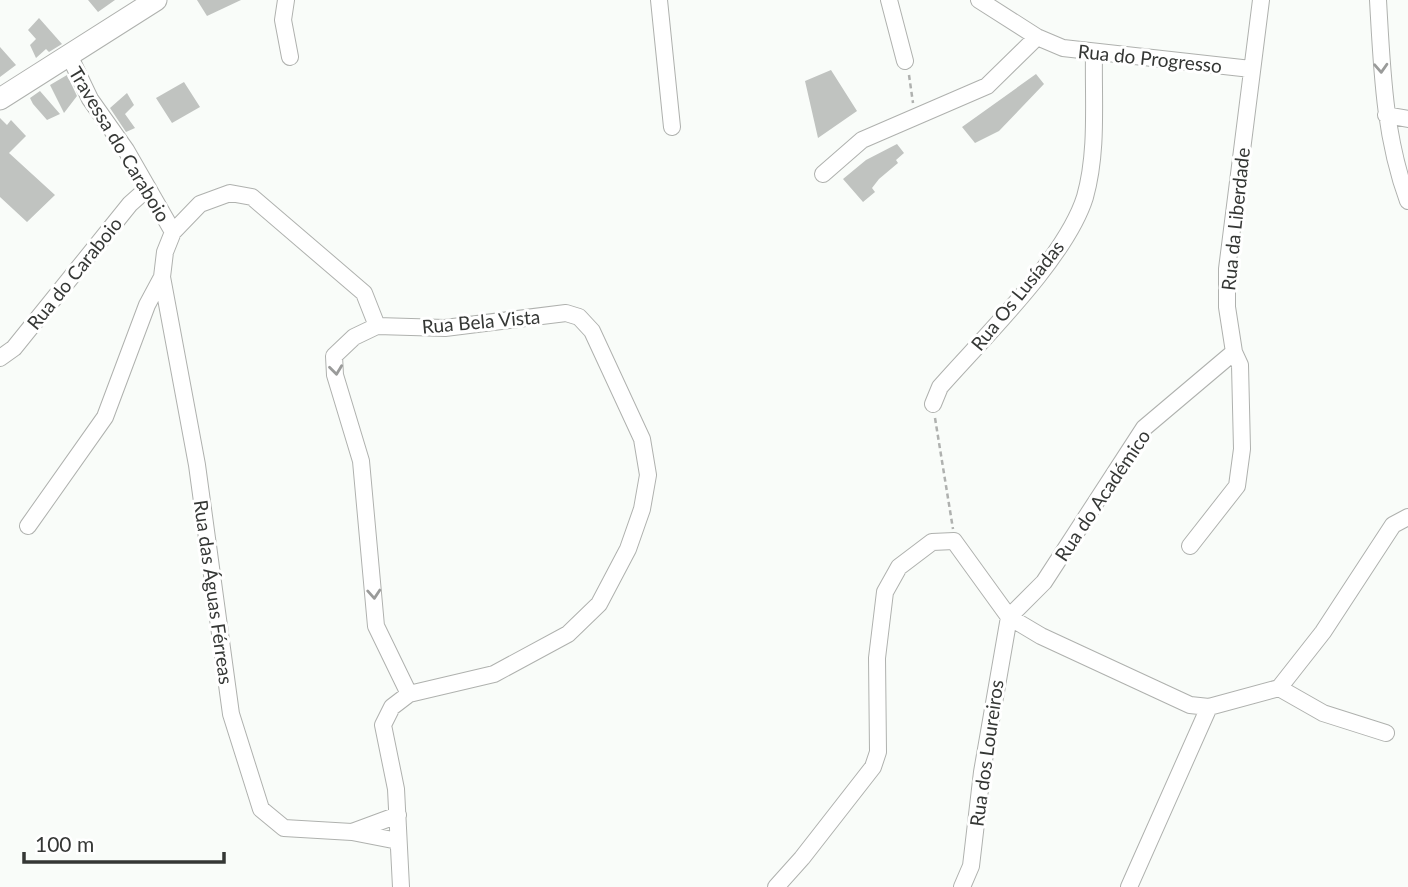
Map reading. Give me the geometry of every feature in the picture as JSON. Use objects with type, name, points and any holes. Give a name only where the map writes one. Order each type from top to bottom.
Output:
[{"type":"street","points":[[0,99],[156,0]]},
{"type":"street","points":[[286,0],[283,20],[290,57]]},
{"type":"street","points":[[659,0],[671,127]]},
{"type":"street","points":[[889,0],[905,61]]},
{"type":"street","name":"Rua do Progresso","points":[[979,0],[1037,37],[1063,48],[1251,69]]},
{"type":"street","name":"Rua da Liberdade","points":[[1190,546],[1237,486],[1242,449],[1240,365],[1234,352],[1227,307],[1227,269],[1261,0]]},
{"type":"street","points":[[1378,0],[1387,115],[1394,163],[1408,201]]},
{"type":"street","points":[[822,174],[862,140],[987,86],[1037,37]]},
{"type":"street","name":"Rua Os Lusíadas","points":[[933,404],[940,387],[1040,272],[1065,235],[1084,198],[1091,162],[1094,53]]},
{"type":"street","name":"Travessa do Caraboio","points":[[69,55],[90,99],[127,150],[173,232]]},
{"type":"street","points":[[1387,115],[1408,119]]},
{"type":"street","name":"Rua do Caraboio","points":[[0,358],[14,348],[130,204],[148,188]]},
{"type":"street","points":[[28,526],[105,417],[147,305],[162,277],[165,252],[173,232],[200,204],[230,193],[252,197],[364,293],[377,326],[354,337],[334,356],[335,374],[361,461],[376,626],[409,694],[391,707],[383,725],[396,789],[401,887]]},
{"type":"street","name":"Rua das Águas Férreas","points":[[162,277],[197,465],[231,714],[261,809],[284,828],[352,832],[398,841]]},
{"type":"street","name":"Rua Bela Vista","points":[[377,326],[445,328],[566,313],[579,317],[592,331],[642,439],[648,475],[642,509],[628,549],[599,604],[568,634],[494,674],[409,694]]},
{"type":"street","name":"Rua do Académico","points":[[1009,617],[1044,583],[1143,428],[1234,352]]},
{"type":"street","points":[[776,887],[873,767],[878,752],[877,658],[885,592],[899,567],[932,542],[954,541],[1009,617],[1041,636],[1190,705],[1209,707],[1279,688],[1323,632],[1393,525],[1408,517]]},
{"type":"street","name":"Rua dos Loureiros","points":[[962,887],[971,866],[982,772],[1009,617]]},
{"type":"street","points":[[1279,688],[1323,713],[1386,733]]},
{"type":"street","points":[[1129,887],[1209,707]]},
{"type":"street","name":"Rua das Águas Férreas","points":[[352,832],[398,815]]},
{"type":"path","points":[[905,61],[917,114]]},
{"type":"path","points":[[933,404],[954,541]]},
{"type":"building","points":[[88,0],[115,0],[98,12]]},
{"type":"building","points":[[197,0],[241,0],[207,16]]},
{"type":"building","points":[[39,18],[62,44],[49,52],[46,49],[36,58],[30,45],[36,39],[28,30]]},
{"type":"building","points":[[0,47],[16,65],[0,77]]},
{"type":"building","points":[[831,70],[857,111],[818,138],[805,81]]},
{"type":"building","points":[[1036,74],[1044,84],[999,131],[975,143],[962,127]]},
{"type":"building","points":[[67,75],[77,96],[64,113],[50,85]]},
{"type":"building","points":[[184,82],[200,107],[172,123],[156,98]]},
{"type":"building","points":[[40,91],[60,114],[47,120],[33,104],[30,98]]},
{"type":"building","points":[[127,93],[134,105],[125,114],[135,128],[126,132],[110,108]]},
{"type":"building","points":[[0,118],[7,125],[11,120],[26,136],[9,153],[55,195],[27,222],[0,197]]},
{"type":"building","points":[[897,144],[904,153],[896,160],[898,163],[872,188],[875,192],[863,202],[843,179],[866,160]]}]
